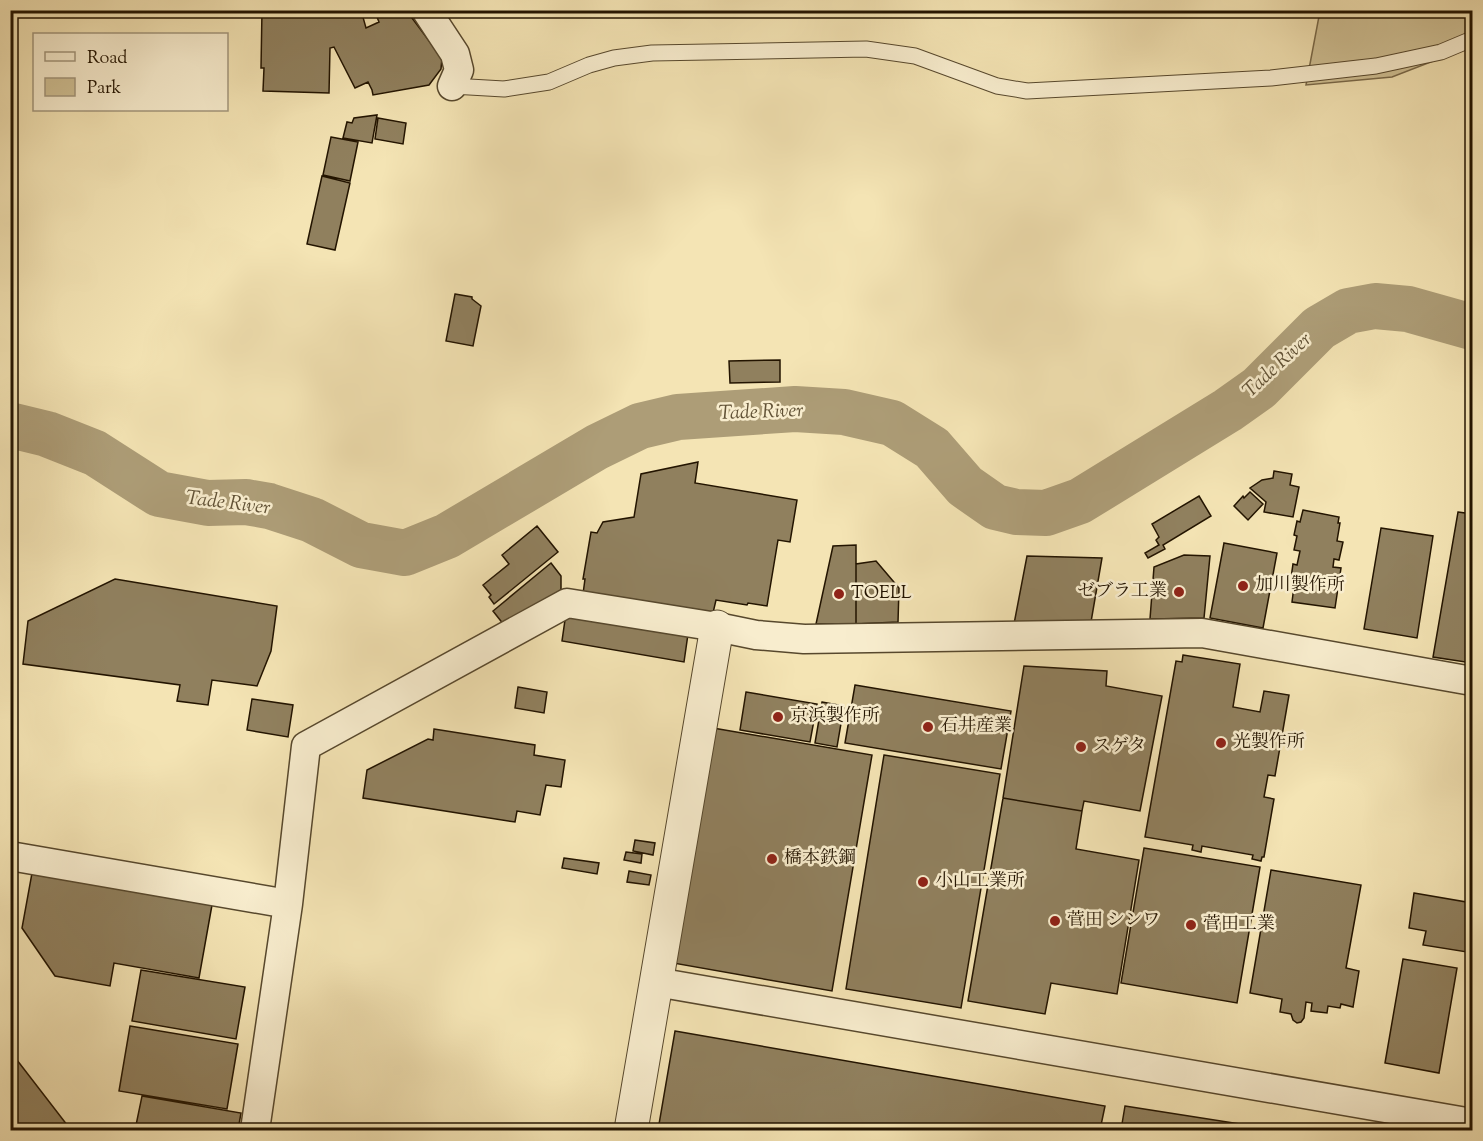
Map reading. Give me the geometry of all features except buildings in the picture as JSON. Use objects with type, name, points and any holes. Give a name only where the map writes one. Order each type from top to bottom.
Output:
[{"type":"street","points":[[426,10],[455,54],[459,70],[452,86]]},
{"type":"street","points":[[255,1131],[288,904],[306,746],[567,603],[756,635],[804,639],[1202,633],[1473,681]]},
{"type":"street","points":[[631,1131],[717,627]]},
{"type":"street","points":[[10,856],[288,904]]},
{"type":"street","points":[[656,982],[1473,1123]]},
{"type":"lane","points":[[452,86],[504,89],[549,82],[589,65],[652,54],[866,49],[915,56],[997,86],[1027,91],[1271,78],[1376,66],[1441,52],[1473,39]]},
{"type":"green space","points":[[1320,11],[1472,11],[1472,46],[1392,77],[1306,85]]},
{"type":"waterway","name":"Tade River","points":[[10,425],[47,434],[95,453],[159,494],[208,503],[246,502],[269,506],[312,520],[361,545],[405,553],[447,536],[597,447],[640,426],[678,417],[795,409],[844,412],[892,423],[932,448],[965,486],[995,507],[1016,512],[1046,513],[1080,501],[1228,410],[1259,388],[1319,328],[1348,311],[1375,306],[1408,309],[1472,327]]},
{"type":"place","name":"加川製作所","points":[[1243,586]]},
{"type":"place","name":"ゼブラ工業","points":[[1179,592]]},
{"type":"place","name":"TOELL","points":[[839,594]]},
{"type":"place","name":"京浜製作所","points":[[778,717]]},
{"type":"place","name":"石井産業","points":[[928,727]]},
{"type":"place","name":"光製作所","points":[[1221,743]]},
{"type":"place","name":"スゲタ","points":[[1081,747]]},
{"type":"place","name":"橋本鉄鋼","points":[[772,859]]},
{"type":"place","name":"小山工業所","points":[[923,882]]},
{"type":"place","name":"菅田 シンワ","points":[[1055,921]]},
{"type":"place","name":"菅田工業","points":[[1191,925]]}]
